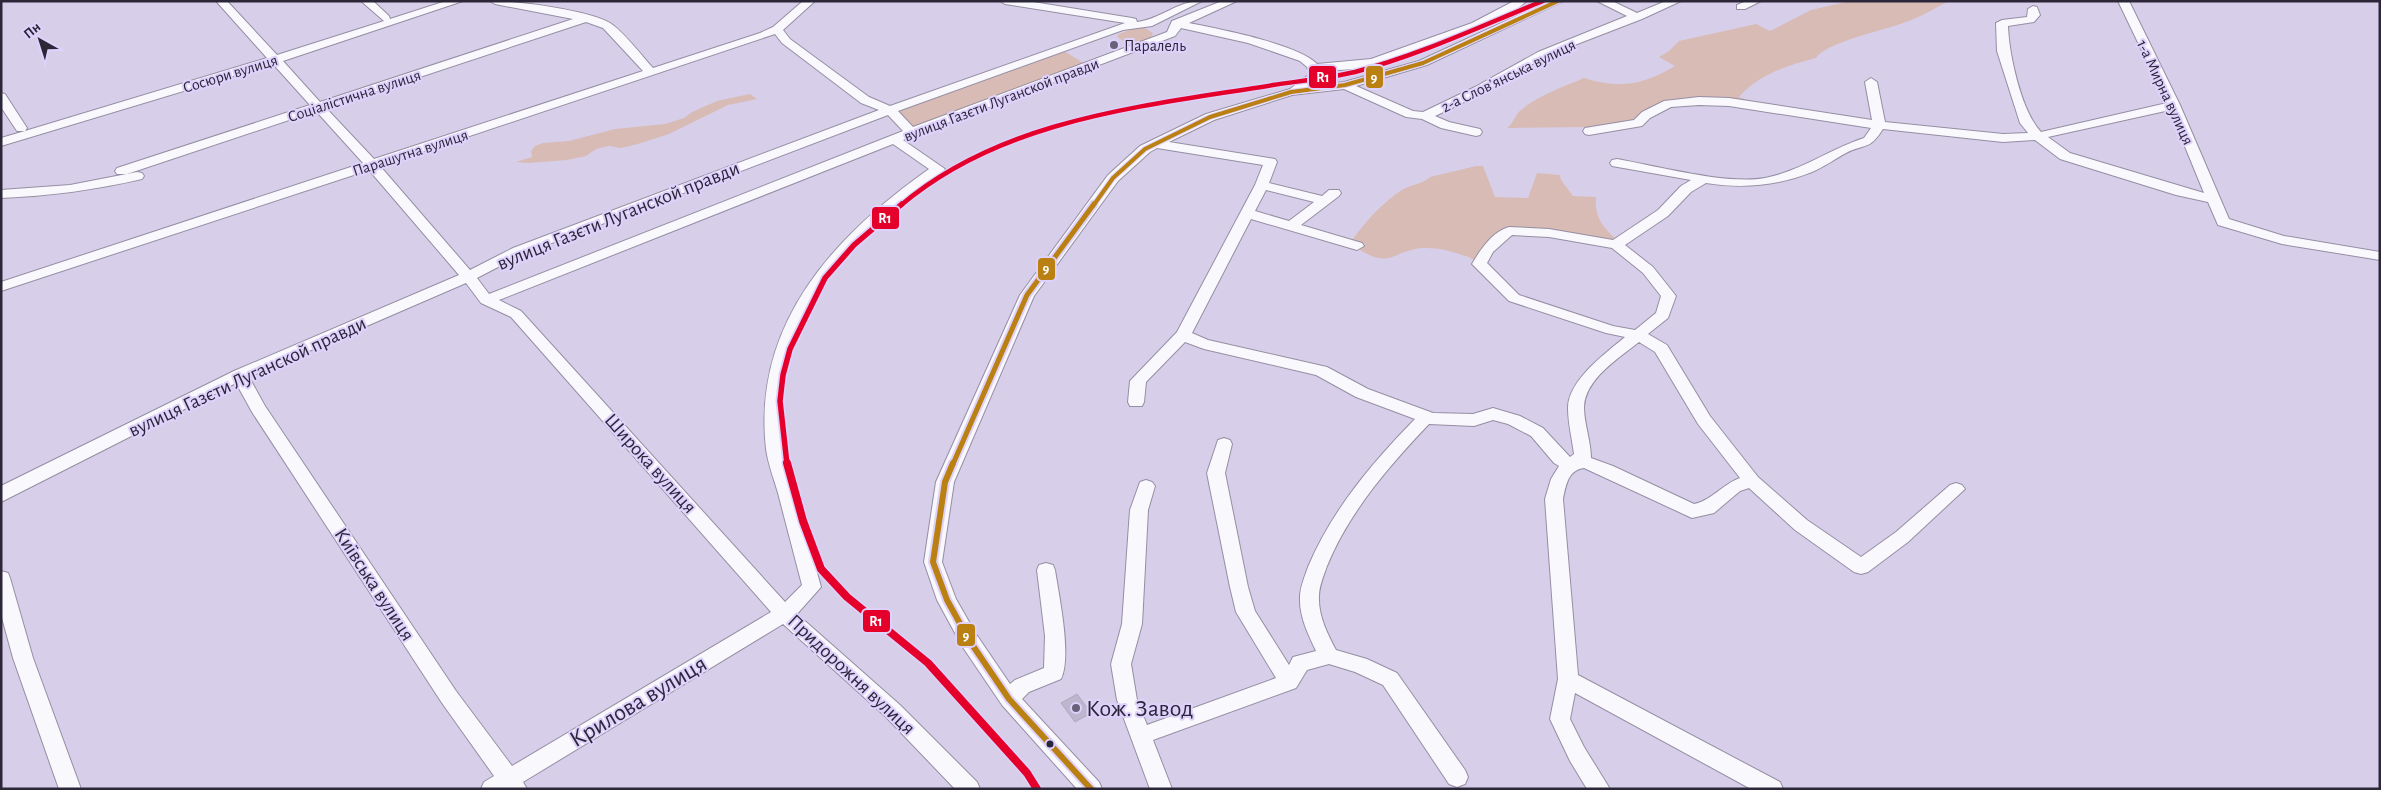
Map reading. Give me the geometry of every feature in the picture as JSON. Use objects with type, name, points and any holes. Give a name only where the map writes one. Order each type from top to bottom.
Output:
[{"type":"street","points":[[221,1],[320,106],[448,251],[486,300]]},
{"type":"street","points":[[366,1],[385,18]]},
{"type":"street","name":"Сосюри вулиця","points":[[1,142],[274,56],[437,1]]},
{"type":"street","name":"Сосюри вулиця","points":[[1,134],[458,1]]},
{"type":"street","points":[[495,1],[586,18],[607,26],[651,72]]},
{"type":"street","name":"Парашутна вулиця","points":[[1,287],[764,35],[777,29],[810,1]]},
{"type":"street","points":[[1005,1],[1148,24],[1179,23],[1251,40],[1304,60],[1313,68],[1316,74],[1313,78],[1292,92]]},
{"type":"street","name":"вулиця Газєти Луганской правди","points":[[1,496],[11,488],[240,375],[468,277],[518,251],[890,110],[1121,27],[1148,24],[1197,1]]},
{"type":"street","name":"вулиця Газєти Луганской правди","points":[[486,300],[911,132],[1171,34],[1179,23],[1232,1]]},
{"type":"street","points":[[1313,68],[1374,62],[1462,31],[1503,13],[1521,1]]},
{"type":"street","points":[[1091,789],[1009,699],[969,640],[947,600],[933,562],[945,482],[1028,294],[1113,178],[1145,149],[1210,117],[1292,92],[1345,85],[1424,64],[1558,1]]},
{"type":"street","points":[[1602,1],[1638,17]]},
{"type":"street","name":"2-а Слов’янська вулиця","points":[[1425,116],[1479,90],[1542,54],[1676,1]]},
{"type":"street","points":[[1741,7],[1756,1]]},
{"type":"street","name":"1-а Мирна вулиця","points":[[2123,1],[2174,105],[2207,185]]},
{"type":"street","points":[[2033,9],[2034,16],[2030,20],[2002,23],[2002,43],[2026,123],[2038,136],[2065,156],[2181,192],[2213,199]]},
{"type":"street","name":"Соціалістична вулиця","points":[[122,171],[586,18]]},
{"type":"street","points":[[777,29],[786,41],[865,100],[890,110],[911,132]]},
{"type":"street","points":[[1616,163],[1703,179],[1744,184],[1765,182],[1788,176],[1808,169],[1844,149],[1869,141],[1879,125],[1871,82]]},
{"type":"street","points":[[1345,85],[1410,114],[1425,116],[1445,126],[1476,132]]},
{"type":"street","points":[[1,97],[22,128]]},
{"type":"street","points":[[1589,131],[1638,123],[1646,115],[1668,104],[1699,101],[1729,102],[1879,125],[2003,138],[2038,136],[2174,105]]},
{"type":"street","name":"Придорожня вулиця","points":[[894,139],[938,169],[904,194],[837,254],[823,273],[789,333],[778,368],[772,414],[775,451],[812,587],[784,614],[893,711],[969,789]]},
{"type":"street","points":[[1136,402],[1138,381],[1183,335],[1262,185],[1270,162],[1155,144]]},
{"type":"street","points":[[1,194],[103,185],[142,174]]},
{"type":"street","points":[[1616,245],[1663,213],[1686,189],[1703,179]]},
{"type":"street","points":[[1262,185],[1329,197]]},
{"type":"street","points":[[2207,185],[2223,222],[2282,240],[2380,256]]},
{"type":"street","points":[[1291,226],[1329,197]]},
{"type":"street","points":[[1247,213],[1357,246]]},
{"type":"street","points":[[1599,789],[1577,754],[1560,719],[1568,679],[1554,499],[1559,478],[1570,464],[1583,458],[1576,406],[1582,389],[1598,368],[1638,335],[1664,315],[1669,296],[1648,270],[1616,245],[1549,232],[1509,231],[1487,250],[1479,264],[1514,298],[1611,330],[1638,335],[1661,349],[1704,420],[1752,481],[1801,525],[1862,567],[1902,537],[1956,489]]},
{"type":"street","name":"Широка вулиця","points":[[486,300],[516,314],[784,614]]},
{"type":"street","points":[[1183,335],[1204,344],[1321,371],[1362,393],[1426,417],[1474,420],[1493,414],[1514,420],[1537,432],[1560,459],[1570,464],[1585,462],[1608,470],[1692,511],[1708,508],[1734,487],[1752,481]]},
{"type":"street","name":"Київська вулиця","points":[[240,375],[258,408],[506,785]]},
{"type":"street","points":[[1329,656],[1315,630],[1308,593],[1320,558],[1355,500],[1398,445],[1426,417]]},
{"type":"street","points":[[1224,444],[1216,473],[1239,587],[1246,612],[1289,682]]},
{"type":"street","points":[[1146,486],[1139,510],[1132,624],[1121,664],[1127,700],[1161,789]]},
{"type":"street","points":[[1009,699],[1022,686],[1054,673],[1055,636],[1046,570]]},
{"type":"street","points":[[1,578],[23,658],[70,789]]},
{"type":"street","name":"Крилова вулиця","points":[[506,785],[784,614]]},
{"type":"street","points":[[1140,736],[1289,682],[1300,663],[1329,656],[1360,665],[1390,679],[1457,777]]},
{"type":"street","points":[[1568,679],[1772,789]]},
{"type":"shaded area","points":[[1850,1],[1949,1],[1912,20],[1857,37],[1831,47],[1816,58],[1774,72],[1755,83],[1739,97],[1766,106],[1700,98],[1666,100],[1643,111],[1634,120],[1587,127],[1507,128],[1519,112],[1535,100],[1584,78],[1609,83],[1631,83],[1642,81],[1675,66],[1659,57],[1669,51],[1679,41],[1756,24],[1770,31],[1811,10]]},
{"type":"shaded area","points":[[1135,28],[1145,28],[1153,33],[1152,36],[1139,43],[1126,42],[1117,37],[1119,34]]},
{"type":"shaded area","points":[[1064,51],[1085,64],[915,128],[897,110]]},
{"type":"shaded area","points":[[750,94],[757,99],[728,105],[669,134],[638,144],[621,148],[609,146],[596,149],[586,156],[567,160],[516,162],[532,157],[531,151],[535,146],[543,143],[569,141],[615,129],[665,124],[684,118],[692,112],[717,101]]},
{"type":"shaded area","points":[[1483,166],[1495,197],[1528,198],[1537,173],[1560,175],[1561,180],[1573,196],[1596,197],[1596,210],[1600,222],[1617,240],[1612,241],[1548,229],[1503,228],[1482,248],[1475,260],[1435,248],[1412,250],[1385,259],[1360,250],[1365,244],[1352,240],[1375,213],[1402,190],[1424,182],[1430,177]]},
{"type":"building","name":"Кож. Завод","points":[[1077,694],[1091,713],[1075,722],[1061,703]]},
{"type":"transit line","name":"R1","points":[[1037,789],[1027,773],[928,663],[847,597],[821,569],[803,521],[785,457],[780,401],[783,375],[790,349],[825,278],[854,245],[907,200],[951,169],[986,152],[1041,131],[1107,112],[1354,72],[1416,53],[1543,1]]},
{"type":"transit line","name":"9","points":[[1091,789],[1009,699],[969,640],[947,600],[933,562],[945,482],[1027,295],[1113,178],[1145,149],[1210,117],[1291,92],[1345,85],[1423,63],[1558,1]]},
{"type":"place","name":"Паралель","points":[[1114,45]]},
{"type":"place","name":"Кож. Завод","points":[[1076,708]]}]
